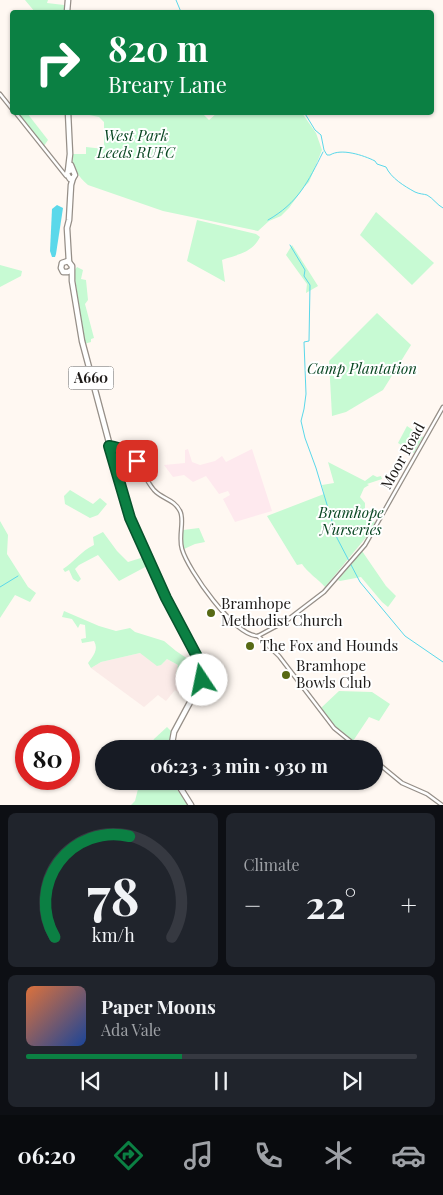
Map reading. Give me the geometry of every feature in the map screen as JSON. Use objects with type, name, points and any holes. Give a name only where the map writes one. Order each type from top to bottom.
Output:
[{"type":"highway","points":[[68,115],[71,186],[67,233],[69,262],[72,266],[71,270],[66,273],[61,268],[68,248]]},
{"type":"highway","points":[[70,171],[75,174],[70,178]]},
{"type":"highway","points":[[62,263],[69,262]]},
{"type":"highway","name":"A660","points":[[71,270],[83,348],[130,518],[168,602],[203,670],[202,680],[174,732],[173,740]]},
{"type":"highway","name":"A660","points":[[66,273],[76,302]]},
{"type":"highway","points":[[182,790],[191,805]]},
{"type":"street","points":[[0,94],[10,106]]},
{"type":"street","points":[[17,115],[61,171],[70,178]]},
{"type":"street","points":[[61,171],[70,171]]},
{"type":"street","name":"Moor Road","points":[[256,636],[286,621],[324,592],[365,545],[443,407]]},
{"type":"street","points":[[109,446],[124,450],[132,455],[153,489],[173,501],[178,507],[183,519],[180,532],[181,541],[188,564],[212,599],[226,614],[279,656],[334,728],[349,740]]},
{"type":"street","points":[[383,767],[402,783],[427,794],[442,805]]},
{"type":"shaded area","points":[[188,449],[192,462],[200,465],[215,461],[222,456],[226,462],[252,449],[272,511],[235,522],[223,499],[230,495],[228,491],[219,494],[206,476],[193,482],[184,475],[173,477],[164,465],[185,463],[185,450]]},
{"type":"shaded area","points":[[140,653],[161,665],[167,659],[178,665],[182,678],[191,684],[197,684],[188,694],[189,701],[175,690],[166,701],[158,695],[144,707],[91,668],[101,662]]},
{"type":"green space","points":[[25,0],[48,0],[47,3],[64,5],[64,10],[33,10]]},
{"type":"green space","points":[[18,115],[29,115],[48,140],[44,146]]},
{"type":"green space","name":"West Park Leeds RUFC","points":[[89,115],[204,115],[209,120],[215,115],[303,115],[316,133],[322,150],[309,182],[289,208],[281,216],[269,221],[258,231],[163,211],[88,185],[76,171],[72,154],[86,154],[86,147],[104,149],[104,122],[99,117]]},
{"type":"green space","points":[[376,212],[434,263],[412,285],[360,235]]},
{"type":"green space","points":[[197,220],[256,234],[260,237],[249,250],[222,260],[225,282],[187,261]]},
{"type":"green space","points":[[292,245],[318,286],[306,293],[307,284],[286,255]]},
{"type":"green space","points":[[0,265],[22,271],[21,276],[0,287]]},
{"type":"green space","points":[[77,267],[83,270],[81,279],[86,280],[88,300],[85,304],[94,338],[91,339],[91,342],[84,344],[74,271]]},
{"type":"green space","name":"Camp Plantation","points":[[377,313],[411,345],[383,390],[346,412],[332,416],[329,361]]},
{"type":"green space","points":[[407,426],[423,437],[414,453],[398,443]]},
{"type":"green space","name":"Bramhope Nurseries","points":[[328,462],[365,481],[373,475],[381,476],[382,479],[367,484],[369,485],[364,488],[360,497],[365,503],[369,519],[375,522],[368,535],[325,587],[302,564],[297,565],[267,516],[324,494],[322,485],[334,483]]},
{"type":"green space","points":[[70,490],[93,504],[100,498],[107,504],[98,515],[90,518],[65,504],[64,496]]},
{"type":"green space","points":[[0,521],[8,535],[7,554],[28,587],[36,593],[30,602],[15,595],[0,618]]},
{"type":"green space","points":[[199,528],[205,542],[184,549],[183,530]]},
{"type":"green space","points":[[103,532],[128,562],[144,557],[149,565],[119,581],[98,555],[79,565],[75,569],[81,579],[78,582],[73,579],[69,570],[65,572],[63,569],[85,550],[94,545],[93,537]]},
{"type":"green space","points":[[362,551],[386,586],[396,596],[388,607],[361,577],[338,580]]},
{"type":"green space","points":[[64,611],[99,626],[116,631],[130,628],[135,632],[164,641],[194,663],[196,662],[201,671],[197,684],[178,677],[176,675],[178,665],[167,659],[157,666],[140,653],[101,662],[91,668],[88,663],[96,650],[94,641],[82,643],[81,639],[86,638],[85,625],[80,624],[78,628],[72,619],[62,617]]},
{"type":"green space","points":[[339,691],[372,692],[390,704],[379,721],[369,717],[354,740],[335,726],[321,708]]},
{"type":"green space","points":[[167,727],[172,732],[171,740],[154,739]]},
{"type":"green space","points":[[138,790],[177,790],[188,805],[131,805],[135,801]]},
{"type":"water","points":[[57,205],[63,208],[56,254],[55,257],[52,257],[50,251],[52,209]]},
{"type":"waterway","points":[[176,0],[180,10]]},
{"type":"waterway","points":[[306,115],[315,130],[321,135],[327,155],[346,152],[375,161],[377,164],[386,167],[391,175],[402,184],[415,192],[427,195],[443,208]]},
{"type":"waterway","points":[[268,220],[295,199],[307,182],[323,152]]},
{"type":"waterway","points":[[290,245],[305,270],[304,276],[310,285],[309,341],[304,342],[306,394],[301,421],[337,538],[360,582],[405,636],[443,662]]},
{"type":"waterway","points":[[0,587],[18,576]]},
{"type":"place","name":"Bramhope Methodist Church","points":[[211,613]]},
{"type":"place","name":"The Fox and Hounds","points":[[250,646]]},
{"type":"place","name":"Bramhope Bowls Club","points":[[286,675]]},
{"type":"route","points":[[137,461],[135,457],[124,450],[109,446],[130,518],[166,598],[202,666],[204,674],[202,680]]}]
